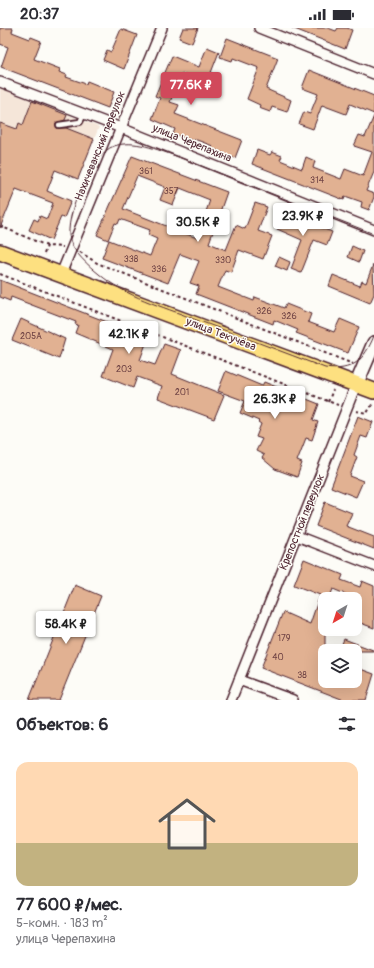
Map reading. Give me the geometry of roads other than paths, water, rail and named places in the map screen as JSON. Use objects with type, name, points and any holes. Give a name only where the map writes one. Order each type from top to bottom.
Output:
[{"type":"main road","name":"улица Текучёва","points":[[0,252],[374,391]]},
{"type":"street","name":"Нахичеванский переулок","points":[[61,274],[162,28]]},
{"type":"street","points":[[259,28],[374,74]]},
{"type":"street","name":"улица Черепахина","points":[[0,82],[121,128],[374,230]]},
{"type":"street","name":"Крепостной переулок","points":[[231,700],[374,343]]},
{"type":"street","points":[[297,536],[374,566]]},
{"type":"street","points":[[239,680],[293,700]]},
{"type":"lane","points":[[59,125],[80,122],[84,114]]},
{"type":"tram line","points":[[374,234],[176,156],[154,148],[130,144],[114,146],[106,151],[97,161],[81,187],[75,202],[69,230],[72,245],[82,258],[99,274],[132,295],[325,368],[335,369],[350,366],[361,358],[366,352],[374,336]]}]
